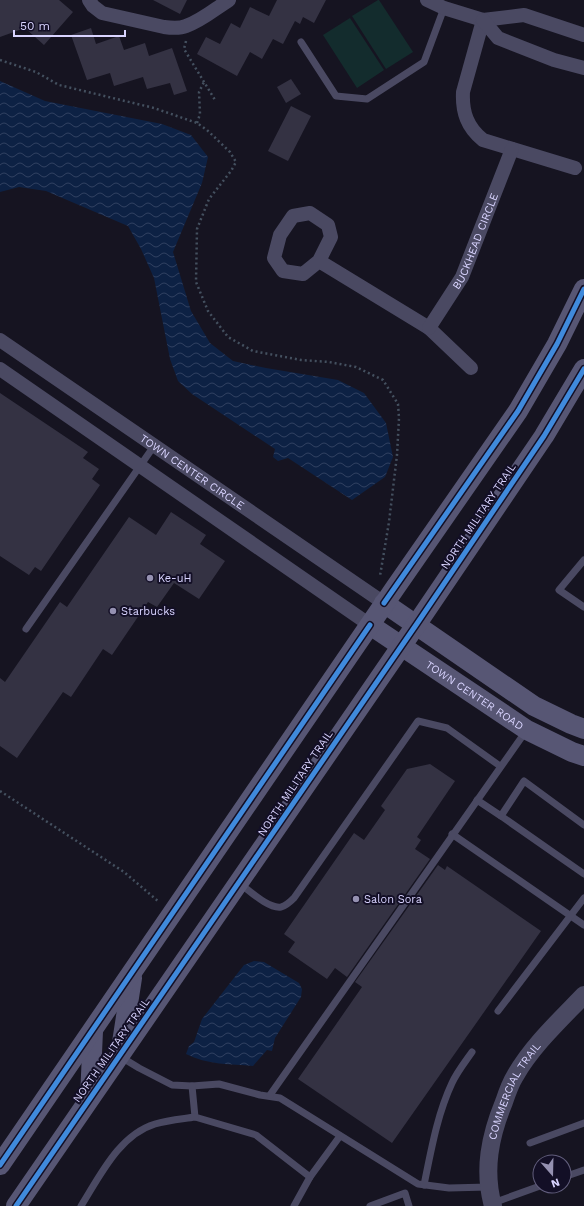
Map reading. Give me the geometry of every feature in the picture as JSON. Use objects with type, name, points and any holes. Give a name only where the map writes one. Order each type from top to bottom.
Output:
[{"type":"main road","points":[[0,1165],[384,603],[518,412],[556,344],[584,289]]},
{"type":"main road","name":"NORTH MILITARY TRAIL","points":[[16,1206],[402,646],[544,436],[584,368]]},
{"type":"main road","points":[[384,603],[534,706],[584,729]]},
{"type":"main road","name":"TOWN CENTER ROAD","points":[[370,625],[526,730],[584,756]]},
{"type":"main road","points":[[120,1056],[133,972]]},
{"type":"main road","points":[[90,1097],[93,1031]]},
{"type":"street","points":[[89,0],[93,6],[102,13],[164,28],[185,27],[229,0]]},
{"type":"street","points":[[428,0],[444,8],[483,20],[524,15],[584,35]]},
{"type":"street","points":[[483,20],[498,38],[554,60],[584,68]]},
{"type":"street","points":[[483,20],[463,92],[462,103],[464,114],[472,129],[483,140],[575,168]]},
{"type":"street","name":"BUCKHEAD CIRCLE","points":[[429,328],[462,277],[512,149]]},
{"type":"street","points":[[310,213],[328,225],[331,237],[319,261],[303,274],[284,271],[274,258],[280,235],[293,216],[310,213]]},
{"type":"street","points":[[319,261],[429,328],[471,368]]},
{"type":"street","name":"TOWN CENTER CIRCLE","points":[[0,340],[384,603]]},
{"type":"street","points":[[0,369],[370,625]]},
{"type":"street","name":"COMMERCIAL TRAIL","points":[[491,1199],[488,1161],[493,1133],[515,1076],[542,1039],[584,995]]},
{"type":"lane","points":[[301,42],[336,96],[367,99],[424,62],[444,8]]},
{"type":"lane","points":[[26,629],[154,446]]},
{"type":"lane","points":[[584,560],[559,590],[584,607]]},
{"type":"lane","points":[[239,883],[268,904],[275,907],[282,907],[288,904],[294,898],[418,721],[446,728],[500,766]]},
{"type":"lane","points":[[270,1095],[526,730]]},
{"type":"lane","points":[[501,816],[524,781],[584,825]]},
{"type":"lane","points":[[476,800],[584,874]]},
{"type":"lane","points":[[452,834],[584,925]]},
{"type":"lane","points":[[498,1011],[584,898]]},
{"type":"lane","points":[[424,1185],[432,1144],[443,1105],[452,1082],[472,1052]]},
{"type":"lane","points":[[120,1056],[139,1068],[172,1085],[192,1086],[218,1084],[260,1095],[270,1095],[280,1098],[418,1184],[448,1188],[491,1199],[532,1188]]},
{"type":"lane","points":[[192,1086],[195,1118]]},
{"type":"lane","points":[[81,1206],[113,1157],[129,1139],[155,1124],[195,1118],[256,1135],[310,1177]]},
{"type":"lane","points":[[530,1143],[584,1123]]},
{"type":"lane","points":[[294,1206],[310,1177],[340,1136]]},
{"type":"lane","points":[[572,1174],[584,1170]]},
{"type":"lane","points":[[370,1206],[406,1193],[409,1206]]},
{"type":"path","points":[[185,27],[187,34],[184,49],[215,100]]},
{"type":"path","points":[[0,60],[36,72],[59,85],[154,108],[197,123],[207,130],[230,152],[236,162],[231,171],[209,199],[197,229],[196,282],[208,311],[228,337],[253,351],[300,360],[356,367],[383,380],[398,404],[399,418],[390,522],[380,576]]},
{"type":"path","points":[[197,123],[200,114],[199,92],[204,82]]},
{"type":"path","points":[[0,791],[124,872],[159,902]]},
{"type":"green space","points":[[378,0],[413,52],[386,69],[352,16]]},
{"type":"green space","points":[[350,18],[384,70],[357,88],[323,35]]},
{"type":"water","points":[[0,81],[45,101],[162,124],[191,135],[208,157],[202,183],[173,252],[191,311],[210,343],[233,361],[338,380],[364,393],[386,423],[393,457],[385,477],[352,500],[288,458],[278,461],[273,457],[275,449],[192,394],[178,381],[170,359],[154,278],[141,249],[128,226],[46,191],[19,187],[0,192]]},
{"type":"water","points":[[254,961],[264,962],[299,983],[302,989],[301,997],[275,1038],[272,1051],[267,1050],[253,1066],[211,1062],[194,1058],[186,1054],[189,1046],[194,1042],[202,1019],[244,965]]},
{"type":"building","points":[[0,0],[59,0],[73,12],[44,45],[25,28],[0,37]]},
{"type":"building","points":[[153,0],[187,0],[180,14]]},
{"type":"building","points":[[277,0],[326,0],[314,23],[303,17],[300,24],[295,21],[283,44],[273,39],[262,59],[250,52],[237,76],[197,54],[206,37],[220,44],[231,23],[240,28],[250,7],[269,16]]},
{"type":"building","points":[[91,28],[96,44],[119,36],[124,50],[145,43],[149,56],[172,48],[187,91],[174,95],[170,83],[147,89],[143,77],[114,86],[110,73],[87,80],[71,35]]},
{"type":"building","points":[[291,79],[301,94],[286,103],[277,87]]},
{"type":"building","points":[[291,106],[311,116],[288,161],[268,151]]},
{"type":"building","points":[[0,393],[88,452],[83,458],[99,469],[92,479],[100,485],[41,571],[35,567],[29,575],[0,556]]},
{"type":"building","points":[[171,512],[206,535],[200,544],[225,561],[199,599],[174,583],[157,607],[148,602],[112,655],[103,649],[71,697],[63,692],[17,758],[0,746],[0,678],[5,682],[60,602],[67,607],[129,517],[156,535]]},
{"type":"building","points":[[430,764],[455,781],[417,837],[421,840],[415,849],[430,859],[347,977],[335,968],[327,979],[288,952],[295,942],[284,934],[354,833],[364,840],[385,810],[381,806],[407,769]]},
{"type":"building","points":[[438,865],[445,870],[447,866],[541,931],[392,1143],[298,1079],[362,987],[355,982]]},
{"type":"cycle path","points":[[384,603],[518,411],[557,344],[584,289]]},
{"type":"cycle path","points":[[16,1206],[416,625],[544,436],[584,369]]},
{"type":"cycle path","points":[[0,1165],[370,625]]},
{"type":"place","name":"Ke-uH","points":[[150,578]]},
{"type":"place","name":"Starbucks","points":[[113,611]]},
{"type":"place","name":"Salon Sora","points":[[356,899]]}]
